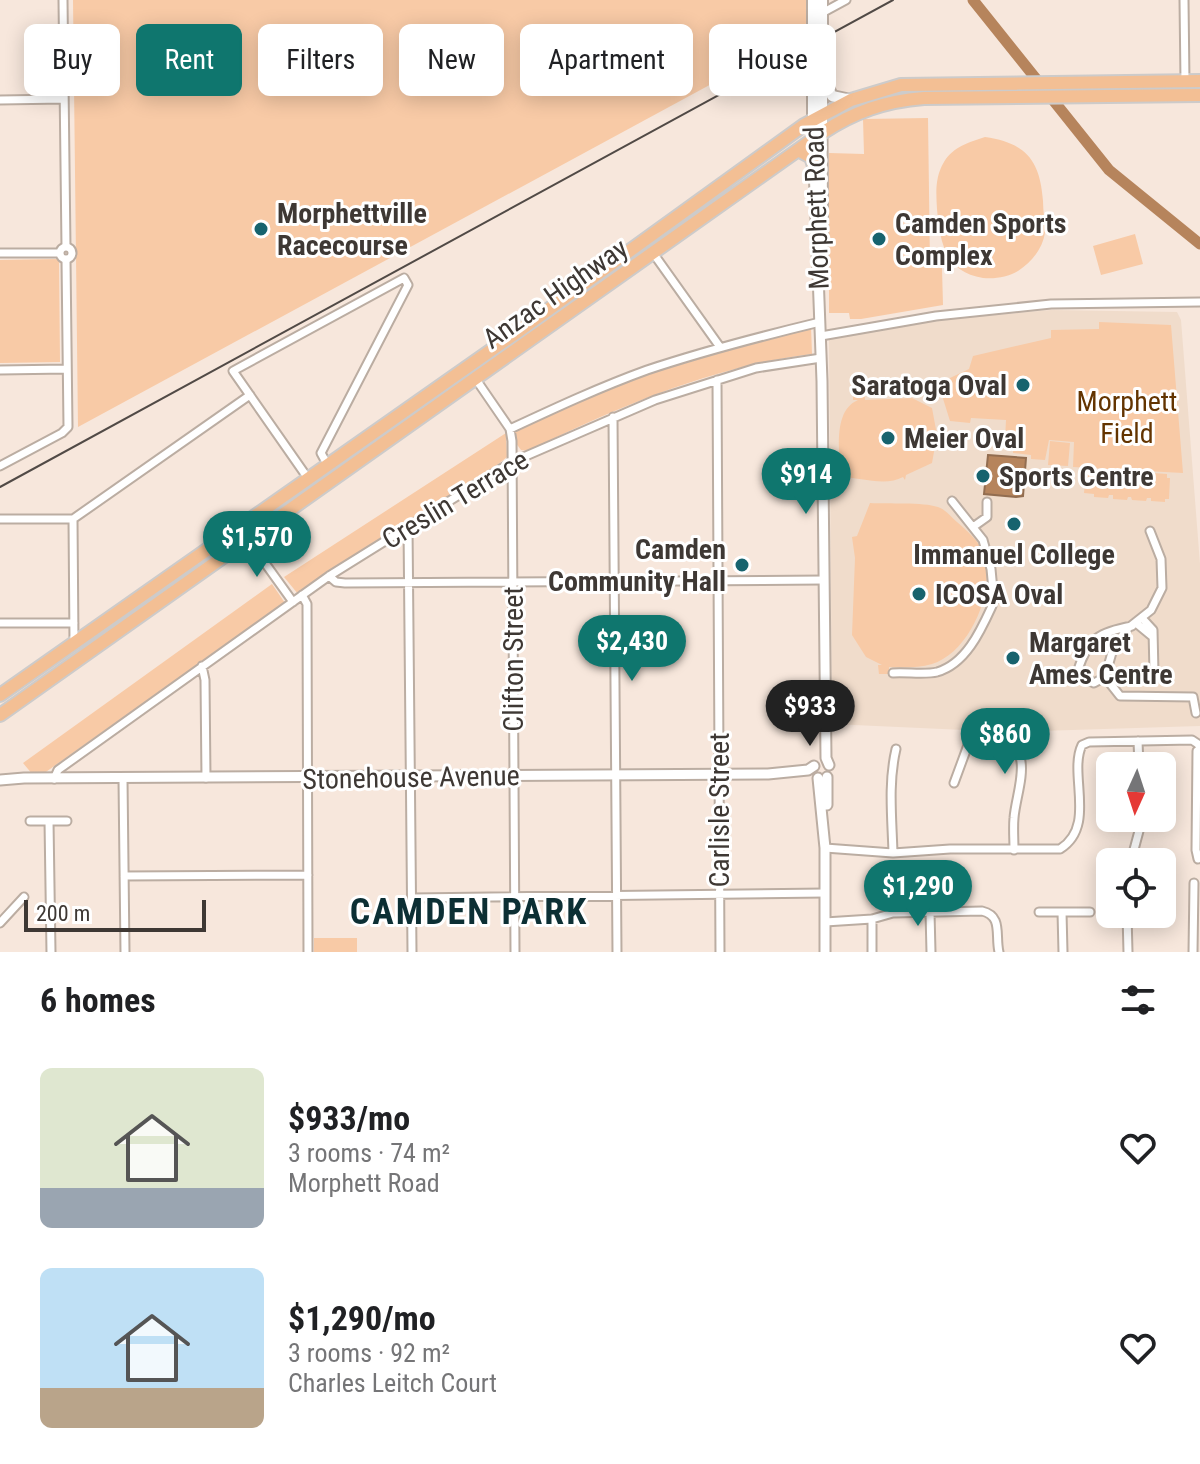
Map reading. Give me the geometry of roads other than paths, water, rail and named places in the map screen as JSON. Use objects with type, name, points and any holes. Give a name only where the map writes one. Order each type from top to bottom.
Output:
[{"type":"highway","points":[[1171,81],[1179,96]]},
{"type":"highway","points":[[1185,81],[1191,90],[1200,93]]},
{"type":"highway","name":"Anzac Highway","points":[[0,695],[817,117],[851,100],[901,85],[1200,81]]},
{"type":"highway","points":[[948,83],[949,97]]},
{"type":"highway","name":"Anzac Highway","points":[[0,715],[798,150],[863,110],[901,100],[949,97],[1179,96],[1200,93]]},
{"type":"highway","points":[[798,150],[811,157],[814,166]]},
{"type":"highway","points":[[609,265],[617,272],[629,270]]},
{"type":"highway","points":[[582,284],[597,280],[602,283],[602,289]]},
{"type":"highway","points":[[428,394],[433,400],[447,397]]},
{"type":"highway","points":[[415,403],[422,402],[428,411]]},
{"type":"highway","points":[[280,497],[285,505],[297,503]]},
{"type":"highway","points":[[267,507],[275,508],[279,516]]},
{"type":"highway","points":[[41,666],[53,670],[65,669]]},
{"type":"highway","points":[[41,666],[47,682]]},
{"type":"main road","name":"Morphett Road","points":[[813,0],[818,136]]},
{"type":"main road","name":"Morphett Road","points":[[822,0],[822,24]]},
{"type":"main road","name":"Morphett Road","points":[[817,117],[819,96]]},
{"type":"main road","points":[[832,96],[851,100]]},
{"type":"street","points":[[62,250],[63,0]]},
{"type":"street","points":[[822,13],[846,0]]},
{"type":"street","points":[[1184,0],[1185,81]]},
{"type":"street","points":[[0,100],[64,99]]},
{"type":"street","name":"Morphett Road","points":[[818,136],[814,166],[821,336],[826,758],[829,765],[823,762],[819,772]]},
{"type":"street","name":"Morphett Road","points":[[818,136],[824,265],[820,321]]},
{"type":"street","points":[[0,253],[71,250],[72,254],[66,260],[68,427],[0,466]]},
{"type":"street","points":[[653,253],[720,347]]},
{"type":"street","points":[[307,477],[233,371],[404,278],[408,285],[321,453],[327,464]]},
{"type":"street","points":[[821,336],[936,316],[1051,304],[1200,302]]},
{"type":"street","points":[[475,378],[510,429],[621,380],[720,347],[820,321]]},
{"type":"street","name":"Creslin Terrace","points":[[54,779],[58,770],[329,576],[512,462],[613,417],[717,380],[780,363],[821,358]]},
{"type":"street","points":[[0,370],[67,369]]},
{"type":"street","name":"Carlisle Street","points":[[717,380],[720,952]]},
{"type":"street","points":[[0,519],[73,519],[250,395]]},
{"type":"street","points":[[613,417],[617,952]]},
{"type":"street","name":"Clifton Street","points":[[510,429],[515,952]]},
{"type":"street","points":[[893,673],[938,672],[960,659],[982,630],[993,603],[991,569],[983,540],[952,501]]},
{"type":"street","points":[[973,527],[987,517],[987,502]]},
{"type":"street","points":[[73,519],[74,642]]},
{"type":"street","points":[[408,526],[412,952]]},
{"type":"street","points":[[1150,531],[1161,559],[1162,588],[1158,601],[1137,622],[1113,649],[1105,677],[1094,683],[1082,677],[1078,670],[1089,645],[1105,632],[1137,622],[1153,630],[1154,673],[1160,677]]},
{"type":"street","points":[[247,538],[293,602]]},
{"type":"street","points":[[329,576],[336,582],[824,580]]},
{"type":"street","points":[[302,595],[307,604],[308,952]]},
{"type":"street","points":[[0,623],[74,623]]},
{"type":"street","points":[[202,666],[205,680],[206,778]]},
{"type":"street","points":[[1105,677],[1120,696],[1193,697],[1196,713]]},
{"type":"street","name":"Morphett Road","points":[[825,712],[821,725],[819,772],[825,848],[825,952]]},
{"type":"street","points":[[825,848],[893,853],[950,849],[1051,850],[1067,845],[1080,817],[1079,757],[1082,745],[1089,742],[1192,740],[1200,749],[1197,751],[1198,859],[1200,855]]},
{"type":"street","points":[[1138,741],[1138,752]]},
{"type":"street","points":[[954,783],[968,745],[974,742],[1008,742],[1014,745],[1020,757],[1020,792],[1014,815],[1014,850]]},
{"type":"street","points":[[893,853],[890,779],[896,749]]},
{"type":"street","name":"Stonehouse Avenue","points":[[0,783],[54,779],[819,772]]},
{"type":"street","points":[[123,779],[125,952]]},
{"type":"street","points":[[30,821],[67,821]]},
{"type":"street","points":[[49,821],[51,952]]},
{"type":"street","points":[[124,876],[308,875]]},
{"type":"street","points":[[1193,952],[1194,883]]},
{"type":"street","points":[[412,898],[825,893]]},
{"type":"street","points":[[0,923],[24,897]]},
{"type":"street","points":[[930,912],[931,952]]},
{"type":"street","points":[[1039,912],[1090,912]]},
{"type":"street","points":[[1062,912],[1063,952]]},
{"type":"street","points":[[825,922],[872,919],[893,913],[989,913],[997,921],[999,952]]},
{"type":"street","points":[[872,919],[872,952]]},
{"type":"street","points":[[1127,928],[1128,952]]},
{"type":"waterway","points":[[973,0],[1109,170],[1200,244]]},
{"type":"tram line","points":[[0,487],[893,0]]},
{"type":"place","name":"Morphettville Racecourse","points":[[261,229]]},
{"type":"place","name":"Camden Sports Complex","points":[[879,239]]},
{"type":"place","name":"Saratoga Oval","points":[[1023,385]]},
{"type":"place","name":"Meier Oval","points":[[888,438]]},
{"type":"place","name":"Sports Centre","points":[[983,476]]},
{"type":"place","name":"Immanuel College","points":[[1014,524]]},
{"type":"place","name":"Camden Community Hall","points":[[742,565]]},
{"type":"place","name":"ICOSA Oval","points":[[919,594]]},
{"type":"place","name":"Margaret Ames Centre","points":[[1013,658]]},
{"type":"district","name":"CAMDEN PARK","points":[[469,911]]},
{"type":"park label","name":"Morphett Field","points":[[1127,417]]}]
